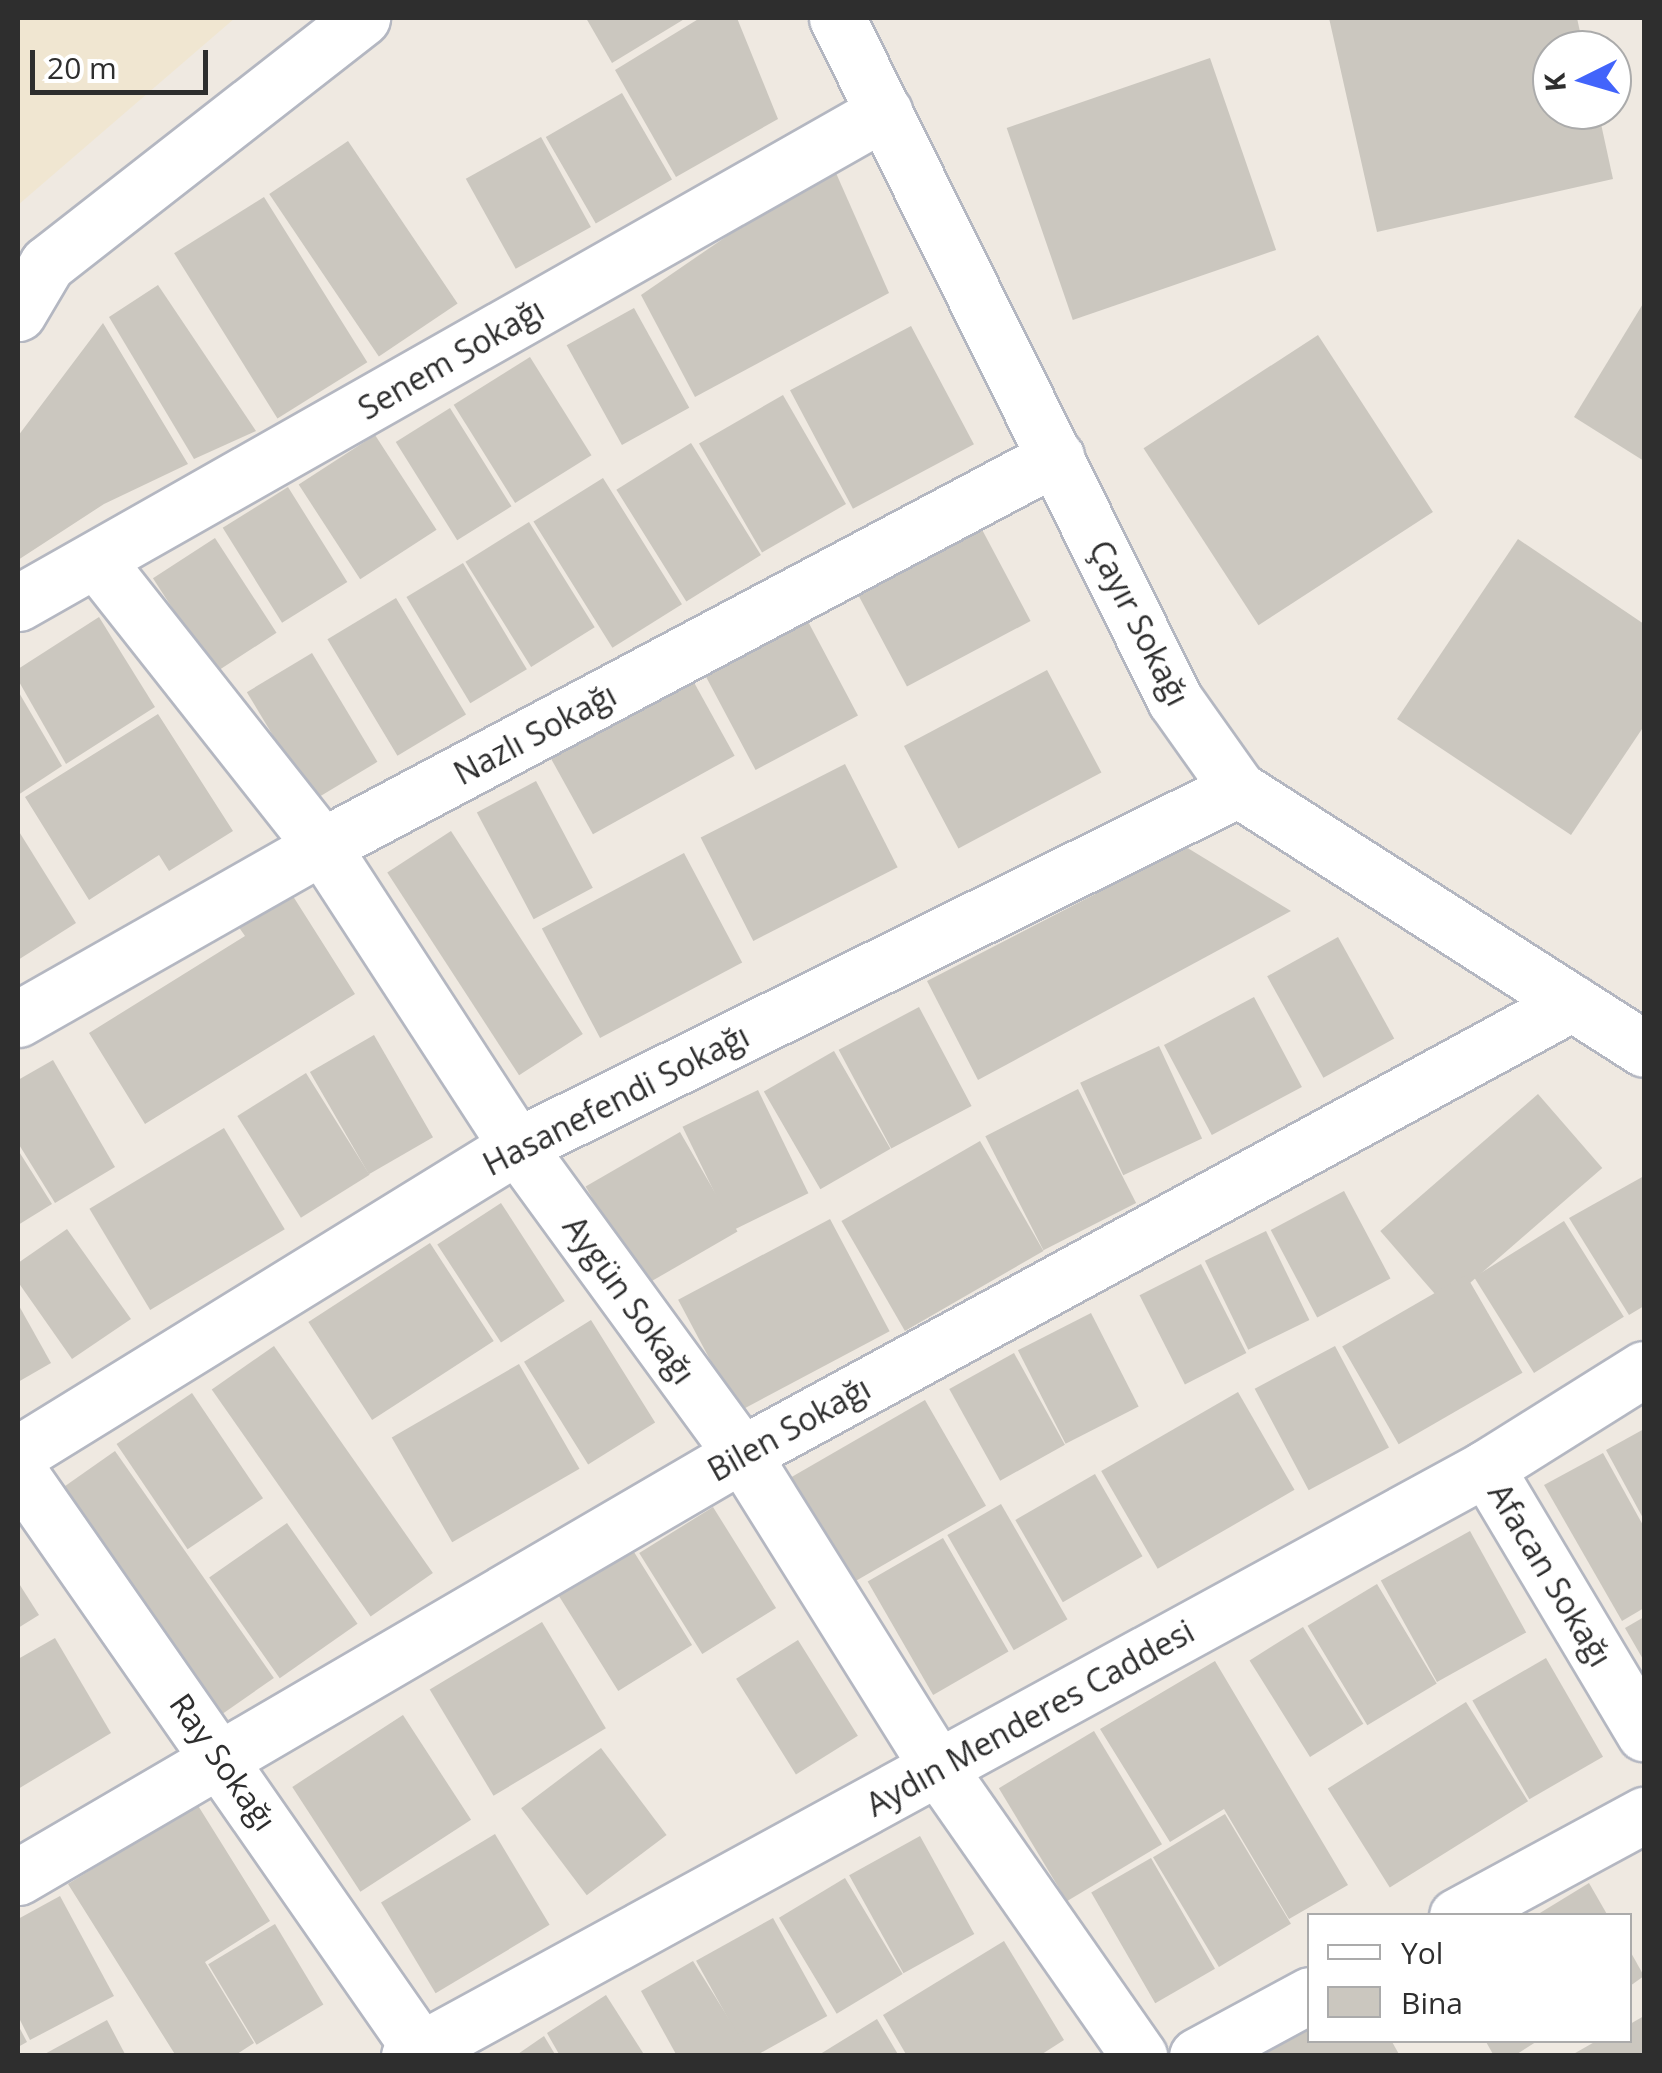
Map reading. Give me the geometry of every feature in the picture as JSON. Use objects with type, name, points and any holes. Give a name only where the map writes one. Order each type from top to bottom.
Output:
[{"type":"street","points":[[18,313],[47,264],[362,18]]},
{"type":"street","name":"Çayır Sokağı","points":[[837,18],[1175,700],[1238,789],[1644,1049]]},
{"type":"street","name":"Senem Sokağı","points":[[18,603],[884,112]]},
{"type":"street","name":"Nazlı Sokağı","points":[[18,1019],[322,846],[1056,457]]},
{"type":"street","name":"Aygün Sokağı","points":[[97,561],[322,846],[516,1146],[742,1454],[940,1769],[1139,2056]]},
{"type":"street","name":"Hasanefendi Sokağı","points":[[18,1454],[516,1146],[1238,789]]},
{"type":"street","name":"Bilen Sokağı","points":[[18,1877],[742,1454],[1572,1002]]},
{"type":"street","name":"Aydın Menderes Caddesi","points":[[418,2053],[1486,1468],[1644,1369]]},
{"type":"street","name":"Afacan Sokağı","points":[[1486,1468],[1644,1733]]},
{"type":"street","name":"Ray Sokağı","points":[[18,1471],[222,1759],[418,2053]]},
{"type":"street","points":[[1462,1913],[1644,1814]]},
{"type":"street","points":[[1198,2056],[1307,1997]]},
{"type":"shaded area","points":[[18,18],[235,18],[18,205]]},
{"type":"building","points":[[586,18],[686,18],[612,63]]},
{"type":"building","points":[[700,18],[737,18],[778,119],[676,177],[615,70]]},
{"type":"building","points":[[1329,18],[1577,18],[1580,30],[1532,30],[1532,130],[1602,130],[1613,179],[1377,232]]},
{"type":"building","points":[[1210,58],[1276,250],[1073,320],[1007,128]]},
{"type":"building","points":[[622,93],[672,180],[596,224],[546,137]]},
{"type":"building","points":[[541,137],[591,227],[516,269],[466,179]]},
{"type":"building","points":[[348,141],[458,303],[379,357],[269,194]]},
{"type":"building","points":[[832,164],[889,293],[695,397],[641,295]]},
{"type":"building","points":[[264,197],[367,362],[277,419],[174,253]]},
{"type":"building","points":[[158,285],[256,431],[194,459],[109,317]]},
{"type":"building","points":[[1644,302],[1644,461],[1574,417]]},
{"type":"building","points":[[634,308],[689,408],[622,445],[567,345]]},
{"type":"building","points":[[103,323],[188,464],[104,504],[18,560],[18,436]]},
{"type":"building","points":[[911,326],[974,444],[853,509],[790,390]]},
{"type":"building","points":[[1318,335],[1433,512],[1258,625],[1144,448]]},
{"type":"building","points":[[530,357],[591,455],[515,503],[454,405]]},
{"type":"building","points":[[783,395],[846,504],[762,553],[699,444]]},
{"type":"building","points":[[450,408],[511,506],[457,540],[396,442]]},
{"type":"building","points":[[375,435],[437,530],[360,579],[299,485]]},
{"type":"building","points":[[691,443],[761,555],[686,602],[616,490]]},
{"type":"building","points":[[603,478],[682,604],[612,648],[533,521]]},
{"type":"building","points":[[288,487],[347,582],[282,623],[223,528]]},
{"type":"building","points":[[529,522],[595,627],[531,667],[465,562]]},
{"type":"building","points":[[978,522],[1031,621],[907,687],[854,588]]},
{"type":"building","points":[[215,538],[277,633],[214,673],[153,578]]},
{"type":"building","points":[[1518,539],[1644,624],[1644,726],[1571,835],[1397,719]]},
{"type":"building","points":[[463,563],[527,669],[470,703],[406,597]]},
{"type":"building","points":[[396,598],[466,715],[397,756],[327,639]]},
{"type":"building","points":[[804,614],[858,716],[756,770],[702,668]]},
{"type":"building","points":[[99,617],[155,707],[66,764],[18,680],[18,669]]},
{"type":"building","points":[[312,653],[377,762],[312,801],[247,692]]},
{"type":"building","points":[[1047,670],[1101,772],[958,848],[904,746]]},
{"type":"building","points":[[691,677],[735,756],[593,834],[549,756]]},
{"type":"building","points":[[18,691],[62,766],[18,795]]},
{"type":"building","points":[[158,714],[233,831],[169,871],[159,855],[89,900],[25,797]]},
{"type":"building","points":[[845,764],[898,867],[753,941],[701,838]]},
{"type":"building","points":[[536,781],[593,888],[534,919],[477,812]]},
{"type":"building","points":[[18,830],[76,923],[18,960]]},
{"type":"building","points":[[451,831],[583,1034],[519,1075],[387,872]]},
{"type":"building","points":[[1186,847],[1291,911],[978,1080],[927,981]]},
{"type":"building","points":[[684,853],[742,962],[600,1038],[542,929]]},
{"type":"building","points":[[291,893],[355,994],[145,1124],[89,1033],[245,936],[238,926]]},
{"type":"building","points":[[1338,937],[1394,1038],[1323,1078],[1267,976]]},
{"type":"building","points":[[1254,997],[1302,1087],[1212,1135],[1164,1045]]},
{"type":"building","points":[[919,1007],[972,1106],[891,1149],[839,1050]]},
{"type":"building","points":[[374,1035],[433,1137],[369,1174],[310,1072]]},
{"type":"building","points":[[1159,1046],[1202,1138],[1123,1175],[1080,1083]]},
{"type":"building","points":[[834,1051],[890,1149],[820,1189],[764,1092]]},
{"type":"building","points":[[53,1060],[115,1167],[55,1203],[18,1143],[18,1080]]},
{"type":"building","points":[[306,1073],[370,1175],[301,1218],[237,1116]]},
{"type":"building","points":[[1078,1089],[1136,1203],[1043,1250],[985,1136]]},
{"type":"building","points":[[758,1090],[808,1193],[733,1230],[683,1127]]},
{"type":"building","points":[[1538,1094],[1602,1168],[1445,1305],[1380,1231]]},
{"type":"building","points":[[224,1128],[285,1229],[150,1310],[89,1209]]},
{"type":"building","points":[[680,1132],[738,1232],[643,1286],[586,1186]]},
{"type":"building","points":[[980,1141],[1044,1251],[905,1331],[841,1221]]},
{"type":"building","points":[[18,1150],[52,1204],[18,1225]]},
{"type":"building","points":[[1644,1176],[1644,1306],[1629,1315],[1569,1218]]},
{"type":"building","points":[[1344,1191],[1390,1278],[1317,1317],[1271,1230]]},
{"type":"building","points":[[501,1203],[565,1301],[501,1343],[437,1244]]},
{"type":"building","points":[[830,1219],[890,1331],[738,1412],[678,1300]]},
{"type":"building","points":[[1564,1221],[1624,1317],[1534,1373],[1474,1277]]},
{"type":"building","points":[[67,1229],[131,1319],[72,1359],[18,1282],[18,1263]]},
{"type":"building","points":[[1266,1231],[1309,1320],[1248,1350],[1205,1261]]},
{"type":"building","points":[[430,1243],[494,1341],[372,1420],[308,1322]]},
{"type":"building","points":[[1201,1264],[1246,1353],[1185,1384],[1140,1295]]},
{"type":"building","points":[[1466,1275],[1523,1373],[1399,1444],[1342,1346]]},
{"type":"building","points":[[18,1304],[51,1363],[18,1382]]},
{"type":"building","points":[[1091,1313],[1139,1407],[1066,1444],[1018,1350]]},
{"type":"building","points":[[591,1320],[655,1423],[588,1464],[524,1362]]},
{"type":"building","points":[[274,1346],[433,1573],[371,1616],[212,1390]]},
{"type":"building","points":[[1335,1346],[1389,1448],[1309,1490],[1255,1389]]},
{"type":"building","points":[[1014,1353],[1065,1445],[1000,1481],[949,1389]]},
{"type":"building","points":[[519,1364],[580,1469],[452,1542],[392,1438]]},
{"type":"building","points":[[1238,1392],[1294,1490],[1158,1569],[1101,1471]]},
{"type":"building","points":[[192,1393],[263,1498],[188,1549],[117,1444]]},
{"type":"building","points":[[925,1400],[986,1506],[852,1583],[791,1478]]},
{"type":"building","points":[[1644,1429],[1644,1520],[1606,1450]]},
{"type":"building","points":[[115,1451],[274,1678],[217,1718],[58,1491]]},
{"type":"building","points":[[1603,1453],[1644,1527],[1644,1608],[1622,1621],[1544,1485]]},
{"type":"building","points":[[1095,1474],[1142,1556],[1063,1602],[1015,1520]]},
{"type":"building","points":[[1001,1504],[1068,1619],[1014,1650],[947,1535]]},
{"type":"building","points":[[713,1507],[776,1608],[702,1654],[639,1553]]},
{"type":"building","points":[[287,1523],[358,1624],[280,1678],[209,1577]]},
{"type":"building","points":[[1470,1531],[1526,1632],[1437,1682],[1381,1580]]},
{"type":"building","points":[[943,1538],[1008,1651],[933,1695],[868,1582]]},
{"type":"building","points":[[629,1544],[692,1645],[618,1691],[555,1590]]},
{"type":"building","points":[[18,1582],[39,1615],[18,1628]]},
{"type":"building","points":[[1377,1584],[1437,1683],[1367,1725],[1308,1626]]},
{"type":"building","points":[[1644,1617],[1644,1661],[1625,1628]]},
{"type":"building","points":[[542,1622],[606,1728],[494,1796],[430,1689]]},
{"type":"building","points":[[1303,1627],[1363,1724],[1310,1757],[1250,1660]]},
{"type":"building","points":[[55,1638],[111,1733],[18,1789],[18,1659]]},
{"type":"building","points":[[798,1640],[858,1736],[796,1775],[736,1679]]},
{"type":"building","points":[[1546,1658],[1603,1757],[1529,1799],[1472,1700]]},
{"type":"building","points":[[1215,1661],[1348,1885],[1289,1919],[1224,1809],[1170,1842],[1100,1729]]},
{"type":"building","points":[[1466,1702],[1528,1801],[1390,1888],[1328,1788]]},
{"type":"building","points":[[403,1715],[471,1820],[360,1892],[292,1787]]},
{"type":"building","points":[[1094,1731],[1162,1844],[1067,1901],[999,1788]]},
{"type":"building","points":[[601,1748],[667,1835],[587,1895],[521,1808]]},
{"type":"building","points":[[197,1804],[270,1921],[205,1962],[254,2043],[234,2056],[176,2056],[68,1884]]},
{"type":"building","points":[[1225,1814],[1291,1924],[1219,1967],[1153,1857]]},
{"type":"building","points":[[495,1834],[550,1925],[436,1993],[381,1903]]},
{"type":"building","points":[[920,1836],[974,1934],[903,1973],[849,1875]]},
{"type":"building","points":[[1151,1858],[1215,1969],[1155,2003],[1091,1892]]},
{"type":"building","points":[[845,1878],[903,1974],[837,2014],[779,1918]]},
{"type":"building","points":[[1589,1883],[1606,1913],[1540,1913]]},
{"type":"building","points":[[60,1896],[114,1996],[30,2040],[18,2016],[18,1919]]},
{"type":"building","points":[[773,1918],[827,2016],[749,2056],[696,1961]]},
{"type":"building","points":[[275,1924],[323,2005],[257,2045],[208,1964]]},
{"type":"building","points":[[1004,1941],[1064,2040],[1039,2056],[907,2056],[883,2015]]},
{"type":"building","points":[[1632,1955],[1644,1976],[1632,1985]]},
{"type":"building","points":[[693,1961],[752,2056],[677,2056],[641,1991]]},
{"type":"building","points":[[606,1995],[645,2056],[560,2056],[547,2033]]},
{"type":"building","points":[[1644,2016],[1644,2056],[1570,2056],[1593,2043],[1632,2043],[1632,2023]]},
{"type":"building","points":[[877,2019],[899,2056],[817,2056]]},
{"type":"building","points":[[107,2020],[126,2056],[41,2056]]},
{"type":"building","points":[[18,2025],[27,2042],[18,2047]]},
{"type":"building","points":[[1307,2025],[1307,2043],[1393,2043],[1400,2056],[1255,2056]]},
{"type":"building","points":[[544,2036],[556,2056],[515,2056]]},
{"type":"building","points":[[1487,2043],[1534,2043],[1514,2056],[1494,2056]]}]
